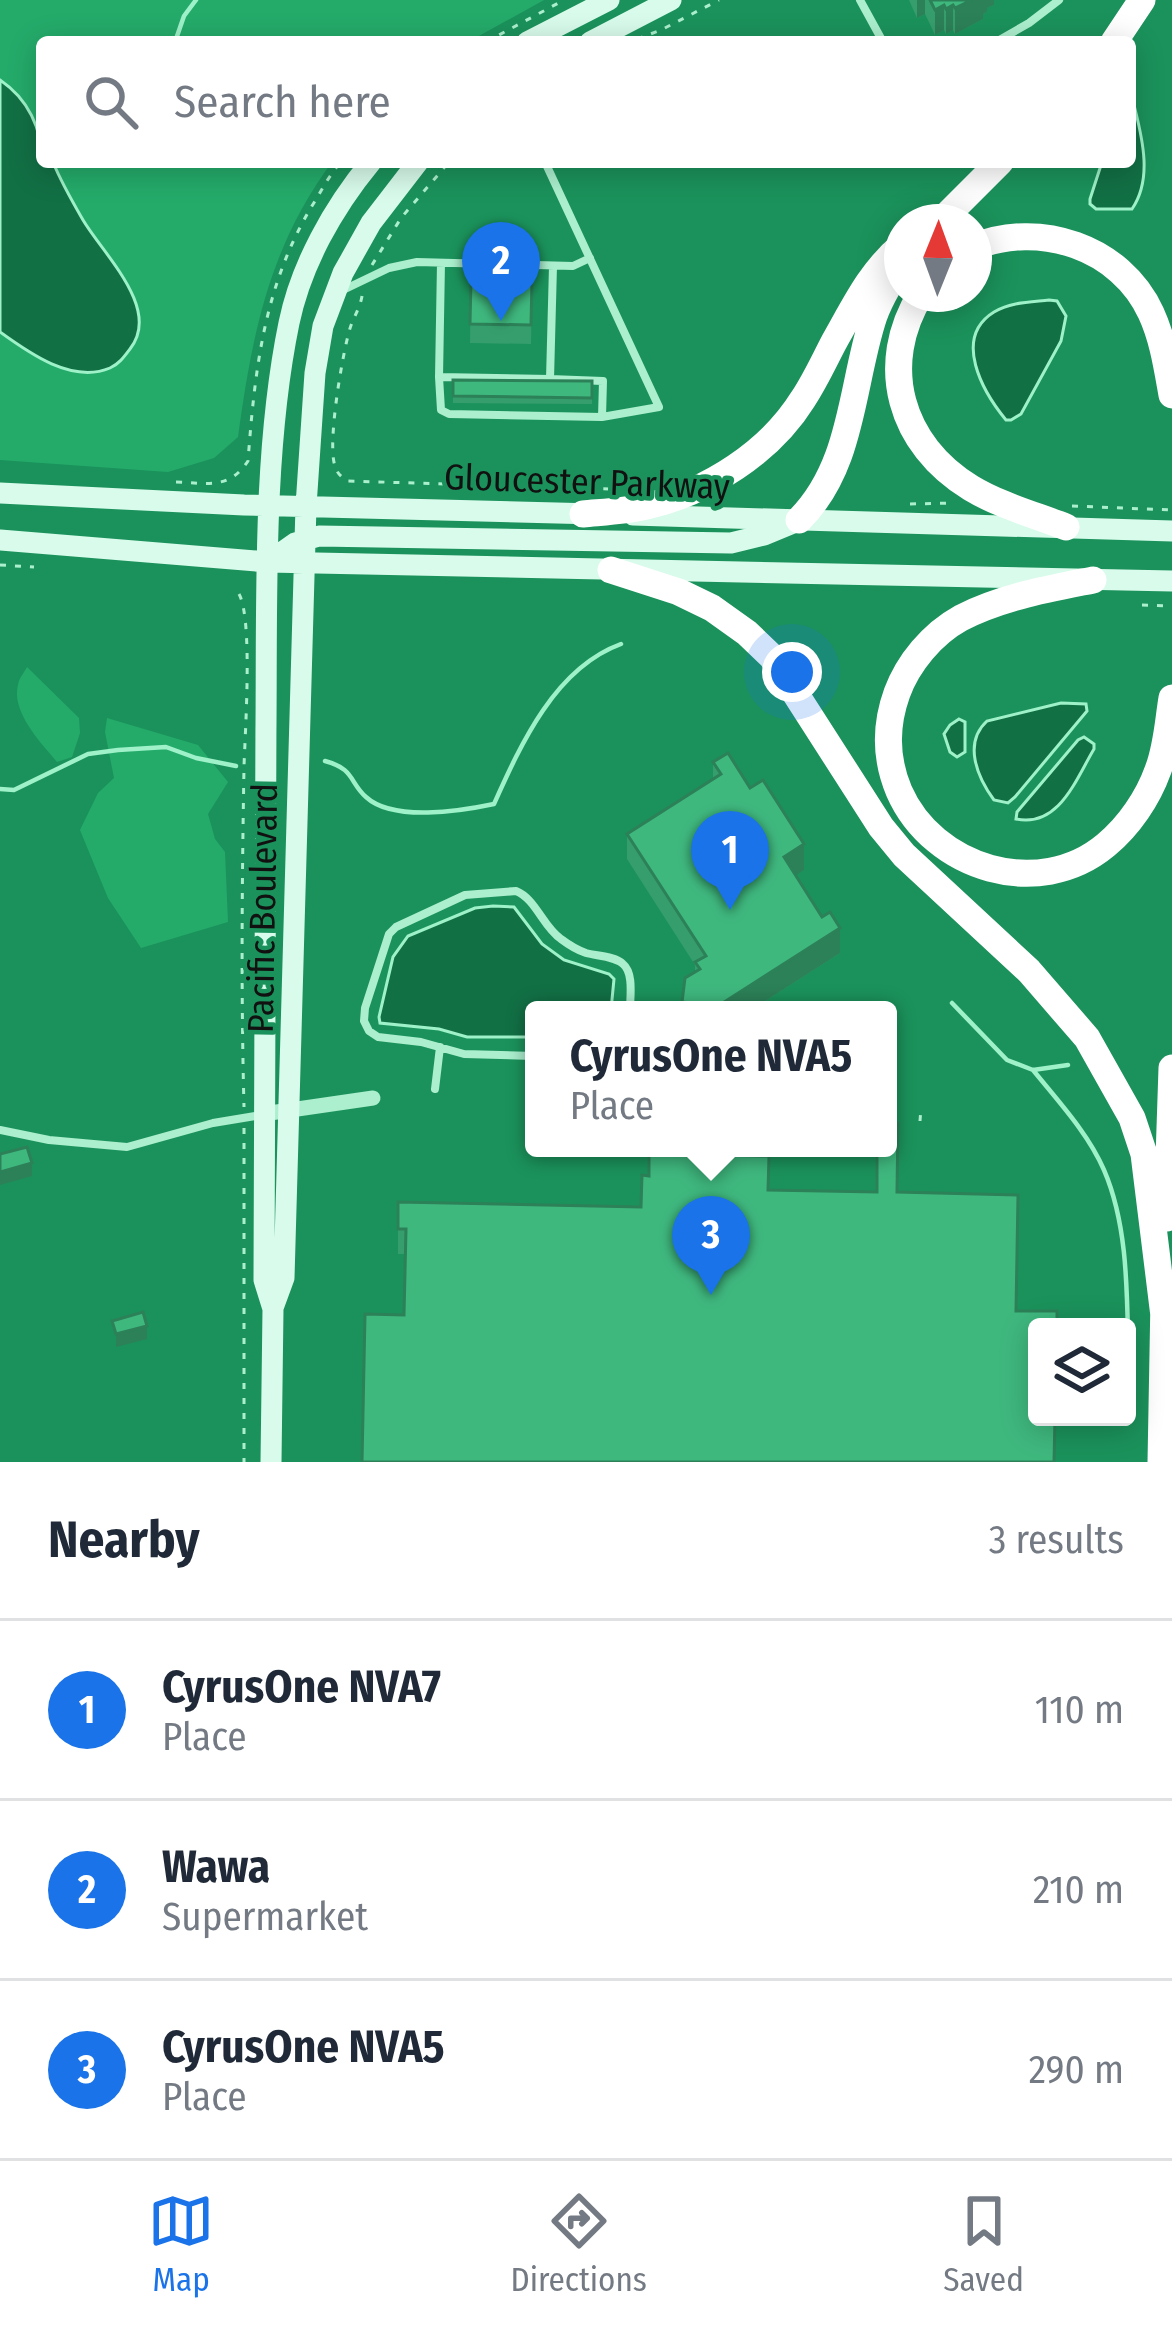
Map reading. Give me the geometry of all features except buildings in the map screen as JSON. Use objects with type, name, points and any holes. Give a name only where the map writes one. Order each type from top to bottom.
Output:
[{"type":"highway","points":[[1118,36],[1142,0]]},
{"type":"highway","points":[[955,204],[994,168]]},
{"type":"highway","points":[[992,240],[1052,238],[1080,245],[1108,262],[1133,284],[1149,309],[1172,395]]},
{"type":"highway","points":[[583,514],[648,506],[703,486],[735,468],[782,426],[802,400],[869,279],[884,264]]},
{"type":"highway","points":[[800,520],[833,474],[873,316],[884,296]]},
{"type":"highway","points":[[910,312],[898,359],[898,388],[912,427],[948,471],[971,488],[1071,516]]},
{"type":"highway","points":[[611,570],[680,592],[712,608],[772,657],[881,827],[904,855],[1029,971],[1088,1038],[1132,1118],[1144,1154],[1164,1316]]},
{"type":"highway","points":[[1093,580],[1025,595],[958,620],[915,659],[892,705],[888,729],[892,770],[912,816],[942,847],[995,871],[1024,874],[1076,863],[1104,847],[1143,802],[1164,750],[1172,698]]},
{"type":"highway","points":[[1161,1462],[1172,1068]]},
{"type":"main road","points":[[539,36],[609,0]]},
{"type":"main road","points":[[602,36],[671,0]]},
{"type":"main road","name":"Pacific Boulevard","points":[[271,1462],[273,1309],[264,1280],[253,1116],[268,562],[277,408],[290,321],[308,261],[366,168]]},
{"type":"main road","name":"Pacific Boulevard","points":[[273,1309],[284,1278],[306,506],[315,373],[323,326],[343,273],[371,223],[412,168]]},
{"type":"main road","name":"Gloucester Parkway","points":[[0,493],[800,520],[1071,516],[1145,519],[1172,531]]},
{"type":"main road","points":[[0,540],[268,562],[346,536],[731,543],[764,536],[800,520]]},
{"type":"main road","points":[[305,551],[611,570],[1172,581]]},
{"type":"street","points":[[253,1116],[373,1098]]},
{"type":"lane","points":[[860,0],[880,36]]},
{"type":"lane","points":[[1006,36],[1059,0]]},
{"type":"lane","points":[[441,263],[441,410],[449,414],[602,417],[659,407],[548,168]]},
{"type":"lane","points":[[335,294],[389,268],[417,262],[573,266],[590,258]]},
{"type":"lane","points":[[550,379],[553,266]]},
{"type":"lane","points":[[439,377],[603,381],[602,417]]},
{"type":"lane","points":[[525,1056],[464,1054],[378,1037],[369,1031],[364,1008],[389,934],[465,895],[524,893],[551,932],[564,942],[623,963],[630,979],[630,1001]]},
{"type":"lane","points":[[435,1089],[440,1047]]},
{"type":"lane","points":[[0,1130],[127,1147],[253,1116]]},
{"type":"path","points":[[497,36],[564,0]]},
{"type":"path","points":[[646,36],[719,0]]},
{"type":"path","points":[[368,272],[401,218],[443,168]]},
{"type":"path","points":[[362,296],[339,382],[333,459],[337,477],[355,483],[618,489]]},
{"type":"path","points":[[238,476],[244,482]]},
{"type":"path","points":[[1071,516],[1145,519],[1172,510]]},
{"type":"path","points":[[0,565],[34,567]]},
{"type":"path","points":[[239,594],[245,611],[242,854],[253,1116],[244,1462]]},
{"type":"path","points":[[1142,605],[1172,606]]},
{"type":"path","points":[[920,1121],[921,1108]]},
{"type":"shaded area","points":[[0,0],[544,0],[479,36],[36,36],[36,168],[328,168],[278,259],[257,328],[238,437],[214,458],[168,472],[0,460]]},
{"type":"shaded area","points":[[0,80],[26,105],[36,126],[36,168],[56,168],[83,220],[126,282],[139,317],[138,333],[126,355],[96,372],[66,369],[0,332]]},
{"type":"shaded area","points":[[1136,113],[1144,160],[1138,198],[1132,209],[1096,209],[1090,199],[1100,168],[1136,168]]},
{"type":"shaded area","points":[[1057,301],[1066,316],[1061,341],[1021,414],[1006,420],[981,380],[973,350],[975,336],[982,323],[1000,309]]},
{"type":"shaded area","points":[[27,667],[79,718],[80,733],[72,757],[57,762],[23,716],[17,695]]},
{"type":"shaded area","points":[[1061,703],[1086,704],[1087,711],[1015,797],[1008,803],[994,800],[975,760],[980,730],[987,721]]},
{"type":"shaded area","points":[[107,718],[198,745],[228,782],[208,814],[215,839],[225,852],[228,922],[141,948],[108,898],[80,830],[98,793],[114,778],[105,732]]},
{"type":"shaded area","points":[[959,719],[965,722],[965,752],[957,757],[950,752],[944,734]]},
{"type":"shaded area","points":[[1084,737],[1094,749],[1064,799],[1044,816],[1016,819],[1017,812]]},
{"type":"shaded area","points":[[514,907],[542,944],[564,960],[609,974],[614,979],[612,1001],[525,1001],[525,1037],[467,1037],[380,1023],[393,957],[408,936],[475,908]]},
{"type":"waterway","points":[[177,36],[196,0]]},
{"type":"waterway","points":[[325,761],[347,772],[366,797],[393,810],[428,813],[494,804],[529,733],[559,689],[598,655],[621,644]]},
{"type":"waterway","points":[[0,789],[14,790],[88,754],[118,750],[166,747],[236,766]]},
{"type":"waterway","points":[[952,1003],[1007,1060],[1033,1070],[1068,1065]]},
{"type":"waterway","points":[[1033,1070],[1090,1143],[1104,1170],[1124,1252],[1128,1318]]},
{"type":"place","name":"Wawa","points":[[501,321]]},
{"type":"place","name":"CyrusOne NVA7","points":[[730,910]]},
{"type":"place","name":"CyrusOne NVA5","points":[[711,1295]]}]
